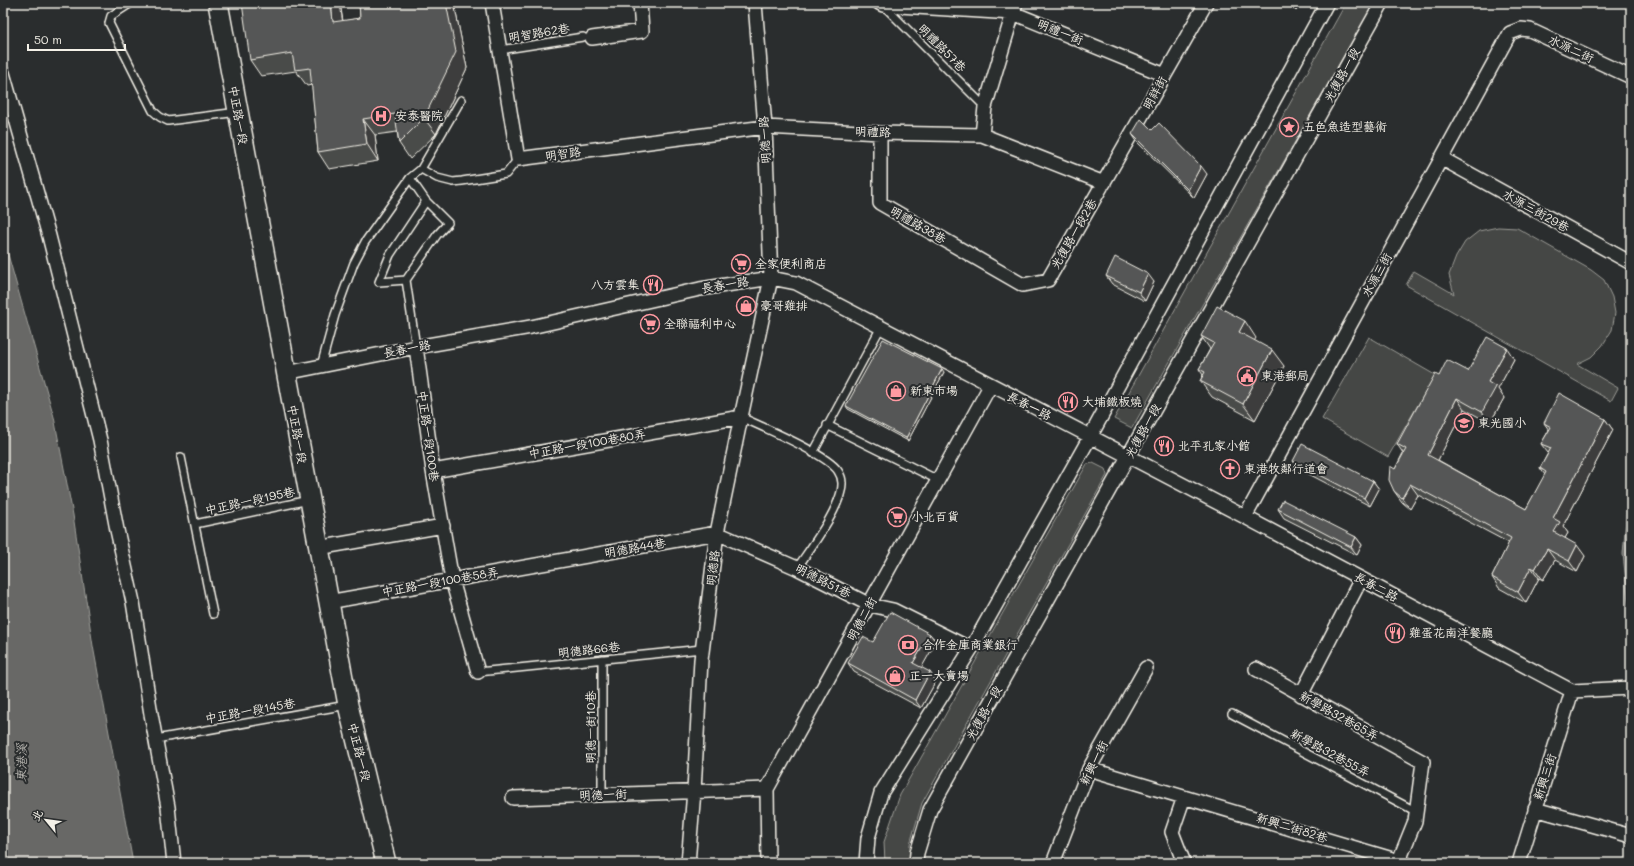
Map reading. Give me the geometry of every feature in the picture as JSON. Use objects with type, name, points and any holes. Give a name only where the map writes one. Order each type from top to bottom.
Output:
[{"type":"main road","name":"中正路一段","points":[[218,3],[348,705],[386,863]]},
{"type":"street","points":[[492,3],[518,160]]},
{"type":"street","points":[[587,37],[642,31],[640,3]]},
{"type":"street","name":"明德一路","points":[[754,3],[765,127],[771,278]]},
{"type":"street","name":"明祥街","points":[[1104,183],[1206,3]]},
{"type":"street","points":[[866,863],[868,838],[881,794],[971,649],[1090,437],[1327,3]]},
{"type":"street","name":"光復路一段","points":[[916,863],[917,853],[930,810],[1382,3]]},
{"type":"street","name":"明禮一街","points":[[881,4],[1014,8],[1165,75]]},
{"type":"street","points":[[982,135],[985,107],[1014,8]]},
{"type":"street","name":"水源二街","points":[[1510,33],[1521,29],[1530,30],[1631,77]]},
{"type":"street","name":"水源三街","points":[[1245,517],[1510,33]]},
{"type":"street","points":[[3,73],[48,236],[100,440],[117,530],[133,602],[168,807],[174,863]]},
{"type":"street","name":"明禮路","points":[[765,127],[880,133],[982,135],[1104,183]]},
{"type":"street","name":"明智路","points":[[518,160],[765,127]]},
{"type":"street","name":"明禮路38巷","points":[[880,133],[880,204],[955,246]]},
{"type":"street","name":"水源三街29巷","points":[[1441,158],[1631,263]]},
{"type":"street","name":"光復路一段2巷","points":[[955,246],[1023,284],[1048,280],[1104,183]]},
{"type":"street","name":"長春一路","points":[[286,373],[416,347],[531,327],[700,289],[771,278],[796,283],[990,386],[1129,456]]},
{"type":"street","name":"明德路","points":[[688,863],[694,791],[702,649],[717,533],[771,278]]},
{"type":"street","name":"中正路一段100巷","points":[[416,347],[433,471],[452,580],[478,672]]},
{"type":"street","name":"明德二街","points":[[767,789],[990,386]]},
{"type":"street","name":"中正路一段100巷80弄","points":[[433,471],[741,417]]},
{"type":"street","name":"長春二路","points":[[1129,456],[1572,691]]},
{"type":"street","points":[[318,548],[443,526]]},
{"type":"street","name":"明德路44巷","points":[[552,562],[717,533]]},
{"type":"street","name":"明德路51巷","points":[[717,533],[798,568],[870,605],[893,610],[971,649]]},
{"type":"street","name":"中正路一段100巷58弄","points":[[328,602],[552,562]]},
{"type":"street","points":[[1301,695],[1361,578]]},
{"type":"street","name":"新興一街","points":[[1053,863],[1089,768],[1146,668]]},
{"type":"street","name":"新學路32巷65弄","points":[[1256,669],[1423,762],[1417,812]]},
{"type":"street","points":[[1572,691],[1631,690]]},
{"type":"street","name":"新興三街","points":[[1519,863],[1572,691]]},
{"type":"street","name":"新興二街82巷","points":[[1089,768],[1398,862]]},
{"type":"street","points":[[694,791],[767,789],[768,863]]},
{"type":"street","name":"明德一街","points":[[512,798],[694,791]]},
{"type":"street","points":[[1184,797],[1172,832],[1184,863]]},
{"type":"street","points":[[1535,809],[1631,836]]},
{"type":"street","points":[[1398,862],[1416,821],[1417,812]]},
{"type":"lane","points":[[131,3],[111,16],[109,23],[153,111],[168,121],[238,112]]},
{"type":"lane","name":"明禮路57巷","points":[[881,4],[985,107]]},
{"type":"lane","name":"明智路62巷","points":[[500,50],[587,37]]},
{"type":"lane","points":[[321,366],[335,315],[354,263],[365,242],[410,178],[421,169],[461,100]]},
{"type":"lane","points":[[421,169],[437,178],[453,182],[462,182],[506,174],[518,160]]},
{"type":"lane","points":[[410,178],[426,201],[448,223],[437,234],[406,280],[416,347]]},
{"type":"lane","points":[[406,280],[379,282],[390,256],[426,201]]},
{"type":"lane","points":[[812,453],[881,327]]},
{"type":"lane","points":[[741,417],[812,453],[827,462],[839,472],[842,483],[837,505],[798,568]]},
{"type":"lane","points":[[828,425],[938,480]]},
{"type":"lane","points":[[181,457],[213,614]]},
{"type":"lane","name":"中正路一段195巷","points":[[195,524],[309,500]]},
{"type":"lane","name":"明德路66巷","points":[[478,672],[702,649]]},
{"type":"lane","name":"明德一街10巷","points":[[602,659],[602,795]]},
{"type":"lane","name":"中正路一段145巷","points":[[156,739],[348,705]]},
{"type":"lane","name":"新學路32巷55弄","points":[[1232,714],[1417,812]]},
{"type":"shaded area","points":[[1346,3],[1374,3],[1132,428],[1114,419]]},
{"type":"shaded area","points":[[1498,227],[1517,228],[1591,270],[1604,280],[1612,297],[1615,313],[1612,330],[1602,346],[1591,357],[1577,364],[1618,388],[1611,401],[1406,285],[1414,271],[1454,294],[1449,275],[1456,257],[1465,242],[1479,231]]},
{"type":"shaded area","points":[[1369,337],[1435,375],[1388,457],[1322,419]]},
{"type":"shaded area","points":[[1093,463],[1105,469],[1107,475],[922,803],[910,844],[909,863],[885,863],[884,842],[900,795],[1087,464]]},
{"type":"water","name":"東港溪","points":[[3,237],[54,417],[73,515],[93,646],[133,863],[3,863]]},
{"type":"water","points":[[1631,460],[1631,631],[1623,554]]},
{"type":"building","name":"安泰醫院","points":[[242,3],[331,3],[333,22],[360,18],[359,3],[446,3],[456,52],[424,118],[399,143],[395,114],[363,119],[367,144],[318,152],[310,68],[295,70],[292,53],[250,60]]},
{"type":"building","points":[[1141,119],[1152,130],[1159,123],[1201,166],[1188,190],[1132,134]]},
{"type":"building","points":[[1115,257],[1148,274],[1139,292],[1106,276]]},
{"type":"building","name":"東港郵局","points":[[1217,306],[1245,321],[1239,332],[1272,350],[1243,404],[1200,381],[1205,372],[1199,369],[1214,343],[1201,336]]},
{"type":"building","points":[[1487,337],[1507,348],[1488,382],[1496,387],[1482,412],[1457,398],[1428,455],[1526,509],[1546,472],[1540,468],[1551,448],[1541,444],[1551,427],[1544,423],[1559,393],[1605,419],[1553,518],[1560,522],[1554,532],[1577,545],[1569,561],[1547,549],[1535,569],[1531,567],[1518,592],[1492,577],[1511,538],[1410,484],[1402,498],[1394,491],[1389,480],[1390,466],[1395,469],[1406,449],[1397,444],[1435,374],[1439,376],[1447,360],[1468,371]]},
{"type":"building","name":"新東市場","points":[[883,339],[942,369],[906,438],[846,406]]},
{"type":"building","points":[[1302,444],[1373,481],[1364,498],[1293,461]]},
{"type":"building","points":[[1283,500],[1356,537],[1351,547],[1278,509]]},
{"type":"building","points":[[890,612],[930,634],[913,663],[930,672],[915,700],[848,663],[863,637],[873,642]]},
{"type":"place","name":"安泰醫院","points":[[381,116]]},
{"type":"place","name":"五色魚造型藝術","points":[[1289,127]]},
{"type":"place","name":"全家便利商店","points":[[741,264]]},
{"type":"place","name":"八方雲集","points":[[653,285]]},
{"type":"place","name":"豪哥雞排","points":[[746,306]]},
{"type":"place","name":"全聯福利中心","points":[[650,324]]},
{"type":"place","name":"東港郵局","points":[[1247,376]]},
{"type":"place","name":"新東市場","points":[[896,391]]},
{"type":"place","name":"大埔鐵板燒","points":[[1068,402]]},
{"type":"place","name":"東光國小","points":[[1464,423]]},
{"type":"place","name":"北平孔家小館","points":[[1164,446]]},
{"type":"place","name":"東港牧鄰行道會","points":[[1230,469]]},
{"type":"place","name":"小北百貨","points":[[897,517]]},
{"type":"place","name":"雞蛋花南洋餐廳","points":[[1395,633]]},
{"type":"place","name":"合作金庫商業銀行","points":[[908,645]]},
{"type":"place","name":"正一大賣場","points":[[895,676]]}]
